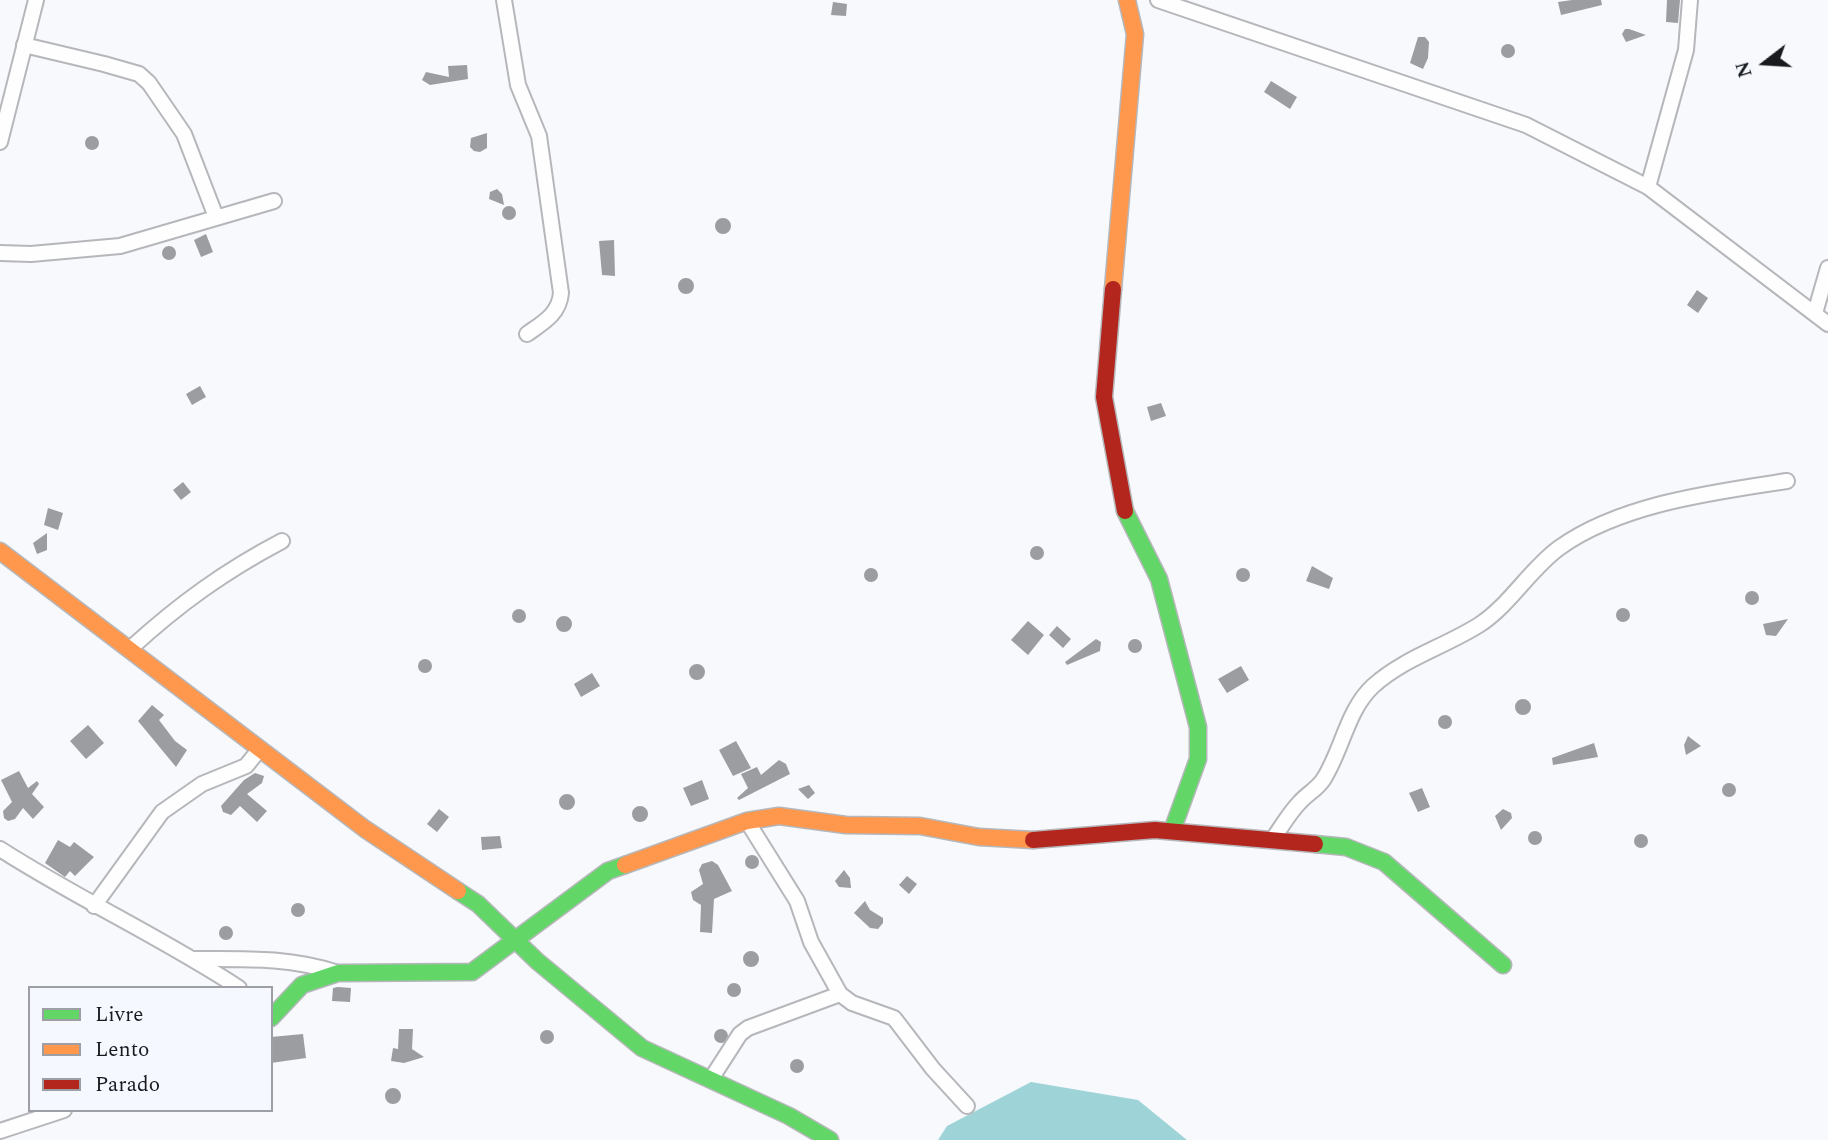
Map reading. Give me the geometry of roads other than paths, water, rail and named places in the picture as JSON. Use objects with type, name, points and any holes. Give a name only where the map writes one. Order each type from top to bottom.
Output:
[{"type":"street","points":[[0,142],[36,0]]},
{"type":"street","points":[[504,0],[518,85],[539,136],[561,293],[560,305],[553,314],[527,334]]},
{"type":"street","points":[[1127,0],[1135,34],[1104,397],[1126,518],[1159,579],[1198,727],[1198,759],[1172,831]]},
{"type":"street","points":[[1158,0],[1526,125],[1648,187],[1828,324]]},
{"type":"street","points":[[1648,187],[1686,50],[1690,0]]},
{"type":"street","points":[[24,45],[104,64],[139,75],[149,83],[184,134],[216,217]]},
{"type":"street","points":[[0,253],[31,254],[120,246],[274,201]]},
{"type":"street","points":[[1815,313],[1828,268]]},
{"type":"street","points":[[1272,841],[1299,802],[1323,780],[1360,702],[1373,687],[1413,657],[1477,626],[1497,612],[1556,550],[1608,523],[1647,510],[1705,493],[1787,481]]},
{"type":"street","points":[[131,648],[228,569],[282,541]]},
{"type":"street","points":[[0,551],[375,836],[458,889],[642,1048],[789,1116],[830,1140]]},
{"type":"street","points":[[94,905],[162,812],[202,784],[246,766],[259,750]]},
{"type":"street","points":[[194,958],[280,959],[309,963],[338,973],[472,972],[608,872],[747,821],[779,816],[846,825],[920,826],[979,837],[1030,840],[1172,831],[1346,847],[1384,862],[1503,965]]},
{"type":"street","points":[[747,821],[796,901],[811,942],[840,994],[852,1003],[894,1018],[933,1069],[967,1106]]},
{"type":"street","points":[[0,849],[94,905],[194,958],[236,986]]},
{"type":"street","points":[[273,1013],[302,985],[338,973]]},
{"type":"street","points":[[711,1079],[740,1034],[748,1028],[840,994]]},
{"type":"street","points":[[0,1130],[58,1112]]},
{"type":"water","points":[[1031,1082],[1138,1100],[1187,1140],[938,1140],[947,1126]]}]
